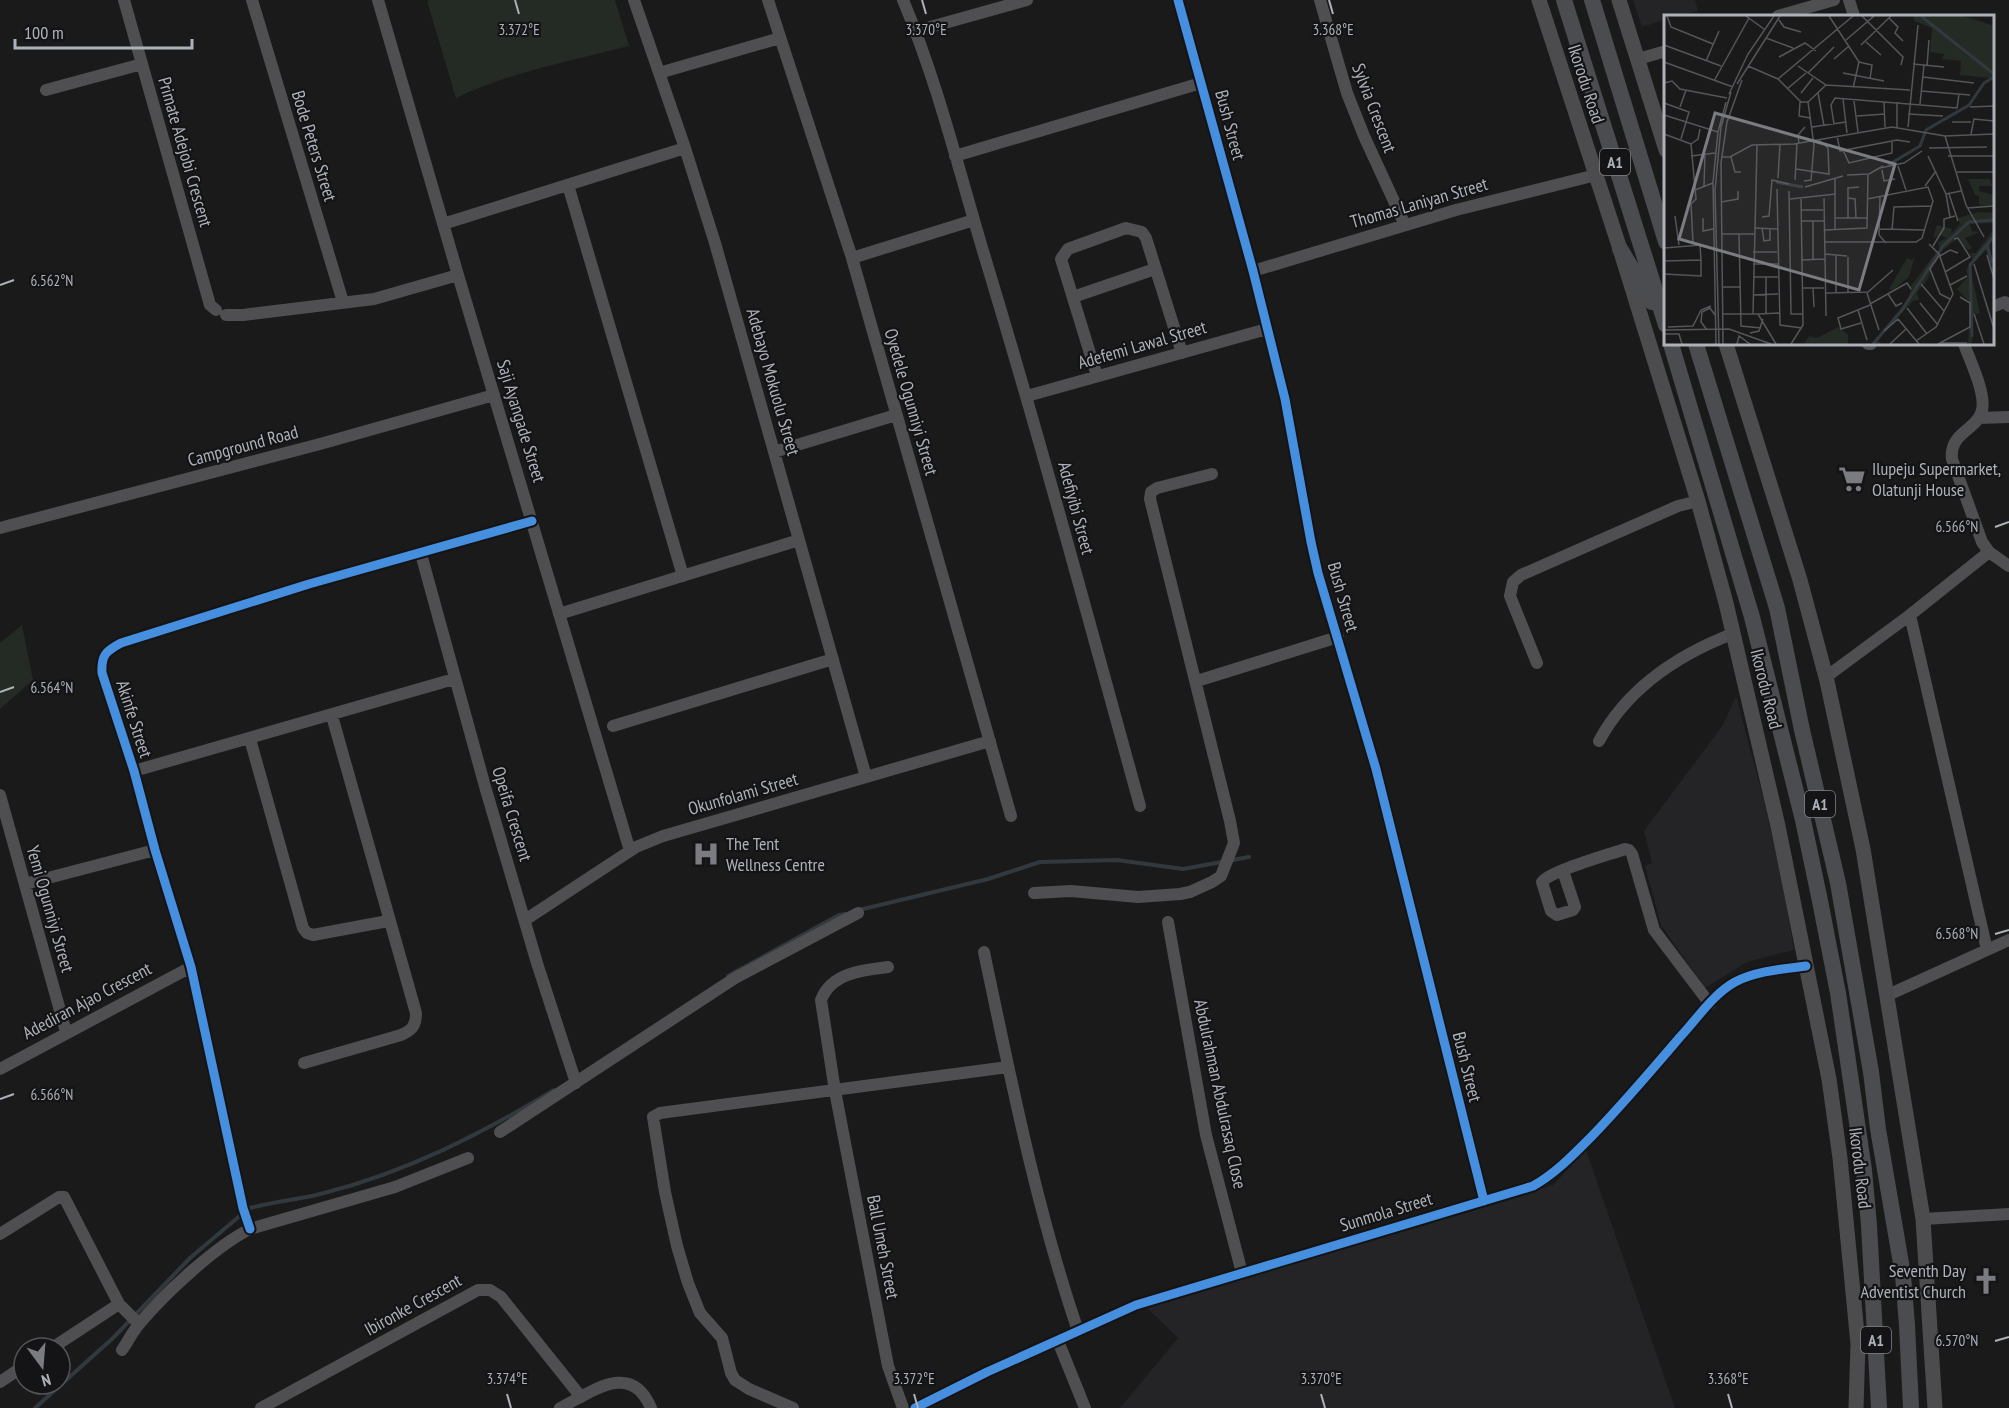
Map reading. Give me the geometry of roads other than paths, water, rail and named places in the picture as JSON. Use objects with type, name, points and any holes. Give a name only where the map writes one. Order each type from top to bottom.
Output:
[{"type":"highway","name":"Ikorodu Road","points":[[1564,0],[1664,321]]},
{"type":"highway","name":"Ikorodu Road","points":[[1592,0],[1664,239]]},
{"type":"highway","points":[[1648,184],[1664,212]]},
{"type":"highway","points":[[1620,249],[1664,322]]},
{"type":"highway","name":"Ikorodu Road","points":[[1671,345],[1752,617],[1803,820],[1838,993],[1864,1170],[1879,1408]]},
{"type":"highway","name":"Ikorodu Road","points":[[1696,345],[1777,608],[1802,730],[1838,883],[1903,1275],[1911,1408]]},
{"type":"main road","name":"Ikorodu Road","points":[[1539,0],[1620,249],[1698,501],[1726,603],[1778,826],[1829,1079],[1845,1204],[1858,1344],[1856,1408]]},
{"type":"main road","points":[[1619,0],[1664,147]]},
{"type":"main road","points":[[1726,345],[1800,580],[1826,677],[1863,849],[1923,1220],[1935,1408]]},
{"type":"street","name":"Primate Adejobi Crescent","points":[[124,0],[210,305],[221,312],[243,315],[343,302]]},
{"type":"street","name":"Bode Peters Street","points":[[252,0],[343,302]]},
{"type":"street","name":"Saji Ayangade Street","points":[[378,0],[630,851]]},
{"type":"street","name":"Adebayo Mokuolu Street","points":[[634,0],[715,243],[866,777]]},
{"type":"street","name":"Oyedele Ogunniyi Street","points":[[768,0],[852,258],[1011,816]]},
{"type":"street","name":"Adefiyibi Street","points":[[903,0],[916,31],[1027,396],[1140,806]]},
{"type":"street","points":[[916,31],[1027,0]]},
{"type":"street","name":"Bush Street","points":[[1178,0],[1253,271],[1285,399],[1311,542],[1376,769],[1484,1201]]},
{"type":"street","name":"Sylvia Crescent","points":[[1320,0],[1347,93],[1405,225]]},
{"type":"street","points":[[1782,15],[1834,0]]},
{"type":"street","points":[[1849,0],[1854,15]]},
{"type":"street","points":[[659,73],[780,38]]},
{"type":"street","points":[[1638,59],[1664,51]]},
{"type":"street","points":[[46,90],[142,64]]},
{"type":"street","points":[[955,156],[1201,83]]},
{"type":"street","points":[[443,224],[685,148]]},
{"type":"street","name":"Thomas Laniyan Street","points":[[1253,271],[1405,225],[1527,191],[1596,175]]},
{"type":"street","points":[[568,185],[683,576]]},
{"type":"street","points":[[852,258],[974,220]]},
{"type":"street","points":[[1097,376],[1061,259],[1068,249],[1126,228],[1142,232],[1182,352]]},
{"type":"street","points":[[1073,297],[1155,269]]},
{"type":"street","points":[[343,302],[374,299],[458,275]]},
{"type":"street","points":[[1994,306],[2005,302],[2009,306]]},
{"type":"street","name":"Adefemi Lawal Street","points":[[1027,396],[1267,329]]},
{"type":"street","points":[[1964,345],[1982,396],[1983,408],[1979,418],[1954,442],[1951,451],[1952,459],[1982,542],[1989,552],[2009,566]]},
{"type":"street","name":"Campground Road","points":[[0,528],[320,444],[494,395]]},
{"type":"street","points":[[774,452],[896,415]]},
{"type":"street","points":[[1979,418],[2009,417]]},
{"type":"street","points":[[1034,893],[1071,891],[1138,897],[1180,894],[1212,882],[1221,876],[1234,843],[1230,821],[1150,499],[1151,492],[1156,488],[1212,474]]},
{"type":"street","points":[[1537,663],[1510,596],[1513,582],[1521,575],[1678,506],[1698,501]]},
{"type":"street","name":"Akinfe Street","points":[[247,1219],[191,966],[155,850],[134,771],[102,673],[101,662],[111,648],[121,643],[309,584],[532,521]]},
{"type":"street","points":[[559,614],[799,540]]},
{"type":"street","points":[[1826,677],[1910,615],[1989,552]]},
{"type":"street","name":"Opeifa Crescent","points":[[421,554],[454,679],[574,1079]]},
{"type":"street","points":[[1910,615],[1987,950]]},
{"type":"street","points":[[1599,741],[1610,720],[1630,696],[1662,671],[1688,655],[1732,634]]},
{"type":"street","points":[[1197,681],[1338,637]]},
{"type":"street","points":[[613,726],[833,659]]},
{"type":"street","points":[[134,771],[332,716],[454,679]]},
{"type":"street","points":[[304,1063],[401,1035],[410,1031],[416,1023],[416,1014],[332,716]]},
{"type":"street","points":[[250,739],[303,928],[307,933],[313,935],[388,921]]},
{"type":"street","name":"Okunfolami Street","points":[[525,920],[630,851],[663,836],[990,741]]},
{"type":"street","name":"Yemi Ogunniyi Street","points":[[0,795],[66,1032]]},
{"type":"street","points":[[1563,871],[1625,849],[1629,850],[1654,930],[1710,1004]]},
{"type":"street","points":[[25,884],[155,850]]},
{"type":"street","points":[[500,1132],[574,1079],[735,978],[858,913]]},
{"type":"street","name":"Abdulrahman Abdulrasaq Close","points":[[1168,922],[1206,1135],[1242,1273]]},
{"type":"street","points":[[1888,995],[2009,940]]},
{"type":"street","points":[[984,952],[1044,1222],[1077,1331]]},
{"type":"street","name":"Adediran Ajao Crescent","points":[[0,1069],[191,966]]},
{"type":"street","name":"Sunmola Street","points":[[915,1408],[977,1377],[1136,1305],[1533,1186],[1552,1176],[1643,1083],[1710,1004],[1736,982],[1770,971],[1806,966]]},
{"type":"street","name":"Ball Umeh Street","points":[[888,967],[865,969],[834,980],[825,989],[821,1000],[835,1091],[888,1366],[903,1408]]},
{"type":"street","points":[[794,1408],[748,1389],[735,1380],[722,1338],[700,1312],[677,1246],[652,1120],[655,1114],[1008,1067]]},
{"type":"street","points":[[122,1350],[135,1319],[238,1234],[247,1219],[395,1187],[468,1158]]},
{"type":"street","points":[[0,1234],[59,1197],[64,1197],[120,1304],[135,1319]]},
{"type":"street","points":[[1923,1220],[2009,1214]]},
{"type":"street","name":"Ibironke Crescent","points":[[261,1408],[478,1290],[490,1290],[501,1297],[581,1397]]},
{"type":"street","points":[[71,1336],[120,1304]]},
{"type":"street","points":[[1058,1341],[1084,1408]]},
{"type":"street","points":[[560,1408],[606,1385],[622,1381],[631,1384],[645,1394],[651,1408]]},
{"type":"waterway","points":[[859,910],[988,879],[1040,862],[1117,860],[1183,869],[1249,857]]},
{"type":"waterway","points":[[728,976],[839,915],[846,914]]},
{"type":"waterway","points":[[247,1209],[324,1193],[414,1163],[499,1122],[554,1090]]},
{"type":"waterway","points":[[35,1408],[113,1338],[190,1258],[242,1214]]},
{"type":"place","name":"Ilupeju Supermarket, Olatunji House","points":[[1852,479]]},
{"type":"place","name":"The Tent Wellness Centre","points":[[706,854]]},
{"type":"place","name":"Seventh Day Adventist Church","points":[[1986,1281]]}]
